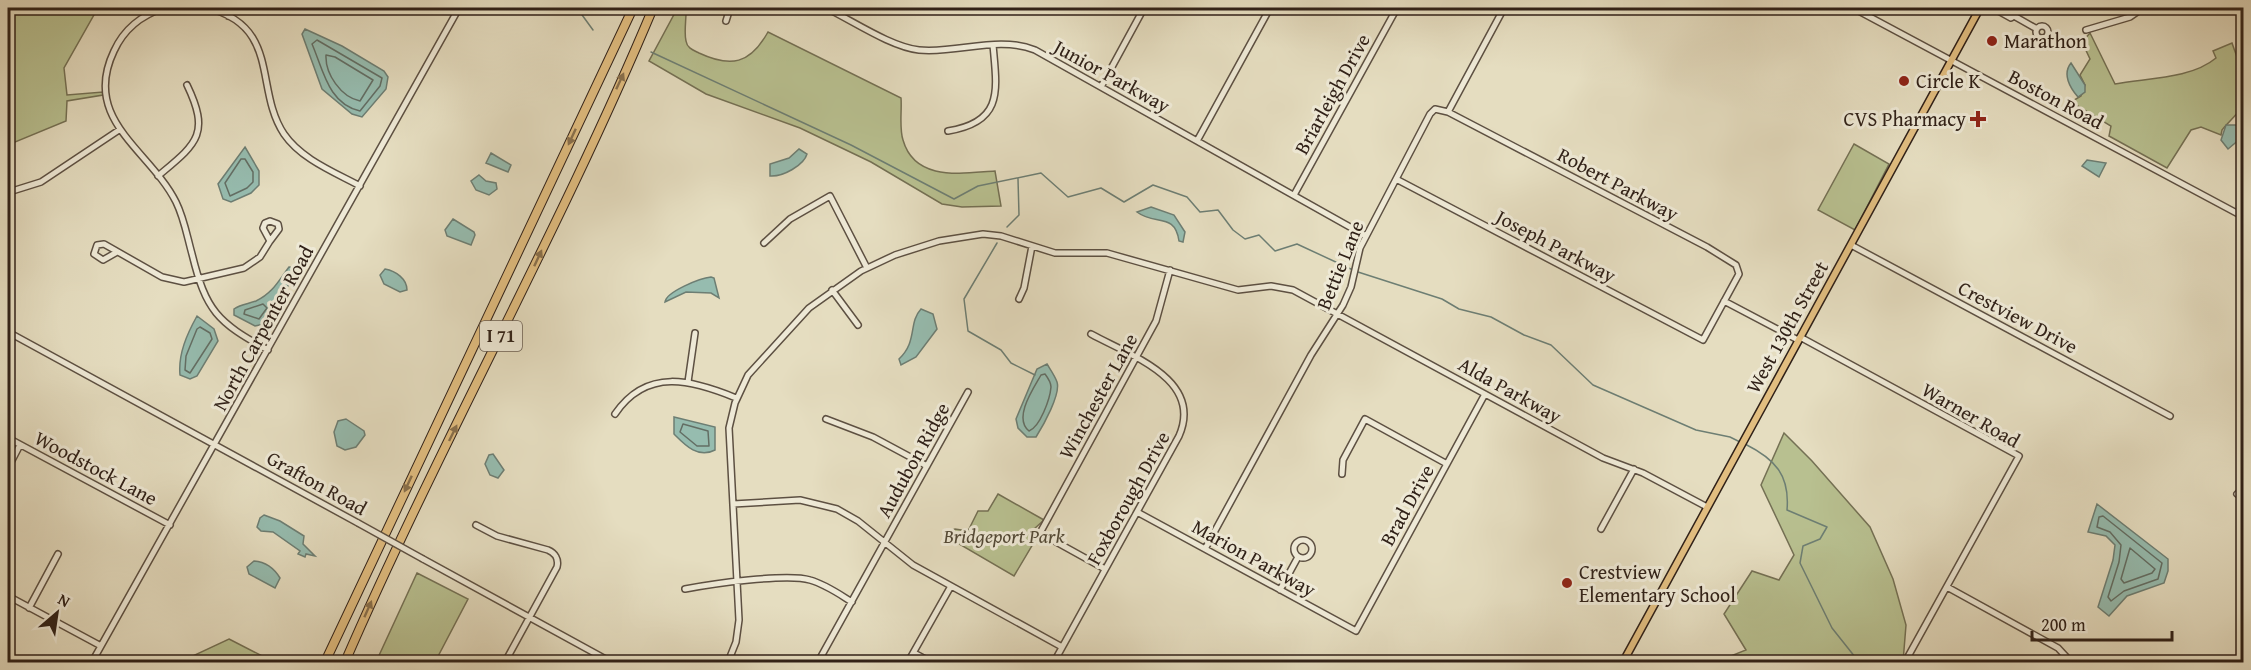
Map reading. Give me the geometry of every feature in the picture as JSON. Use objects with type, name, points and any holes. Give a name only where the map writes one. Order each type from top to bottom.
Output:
[{"type":"highway","name":"I 71","points":[[325,663],[633,8]]},
{"type":"highway","name":"I 71","points":[[345,663],[371,602],[525,285],[653,8]]},
{"type":"main road","name":"West 130th Street","points":[[1623,663],[1980,8]]},
{"type":"street","points":[[164,8],[152,9],[122,37],[109,63],[106,82],[107,102],[119,130],[172,194],[181,213],[206,298],[219,317],[236,332],[268,350]]},
{"type":"street","points":[[208,8],[228,16],[243,27],[259,50],[274,110],[286,136],[306,156],[360,186]]},
{"type":"street","points":[[228,16],[233,8]]},
{"type":"street","name":"North Carpenter Road","points":[[92,663],[459,8]]},
{"type":"street","points":[[726,21],[730,8]]},
{"type":"street","name":"Junior Parkway","points":[[826,8],[911,48],[927,50],[1013,44],[1031,48],[1366,236]]},
{"type":"street","points":[[1101,87],[1144,8]]},
{"type":"street","points":[[1197,141],[1270,8]]},
{"type":"street","name":"Briarleigh Drive","points":[[1294,195],[1397,8]]},
{"type":"street","points":[[1448,112],[1504,8]]},
{"type":"street","name":"Boston Road","points":[[1853,8],[2244,217]]},
{"type":"street","points":[[1993,8],[2011,18],[2014,16]]},
{"type":"street","points":[[2003,8],[2037,29]]},
{"type":"street","points":[[2086,30],[2130,17],[2143,8]]},
{"type":"street","points":[[948,131],[974,124],[992,107],[997,90],[993,45]]},
{"type":"street","points":[[158,176],[188,150],[197,133],[198,111],[187,85]]},
{"type":"street","name":"Bettie Lane","points":[[1205,549],[1311,355],[1348,296],[1355,266],[1366,236],[1430,114],[1438,109],[1448,112]]},
{"type":"street","name":"Robert Parkway","points":[[1448,112],[1736,265],[1739,274],[1703,340]]},
{"type":"street","points":[[9,192],[41,182],[119,130]]},
{"type":"street","name":"Joseph Parkway","points":[[1396,179],[1703,340]]},
{"type":"street","points":[[764,243],[790,219],[830,196],[867,268]]},
{"type":"street","name":"Alda Parkway","points":[[728,663],[739,629],[729,433],[736,398],[748,375],[780,337],[832,290],[867,268],[912,249],[966,236],[1002,236],[1055,253],[1107,253],[1170,270],[1213,285],[1238,290],[1281,286],[1338,313],[1603,458],[1634,469],[1707,507]]},
{"type":"street","points":[[117,252],[169,280],[184,282],[244,268],[260,257],[270,241]]},
{"type":"street","name":"Crestview Drive","points":[[1851,245],[2170,416]]},
{"type":"street","points":[[1019,299],[1024,288],[1032,246]]},
{"type":"street","name":"Winchester Lane","points":[[1106,569],[1040,533],[1158,316],[1170,270]]},
{"type":"street","points":[[832,290],[858,326]]},
{"type":"street","points":[[1724,301],[1799,339]]},
{"type":"street","name":"Grafton Road","points":[[8,332],[611,663]]},
{"type":"street","points":[[688,382],[695,333]]},
{"type":"street","name":"Foxborough Drive","points":[[1054,663],[1179,436],[1184,415],[1180,395],[1171,381],[1136,358],[1091,334]]},
{"type":"street","name":"Warner Road","points":[[1799,339],[2019,456],[1905,663]]},
{"type":"street","points":[[615,414],[625,400],[646,387],[667,382],[688,382],[736,398]]},
{"type":"street","name":"Audubon Ridge","points":[[818,663],[968,392]]},
{"type":"street","name":"Brad Drive","points":[[1356,631],[1485,394]]},
{"type":"street","points":[[826,419],[873,436],[927,466]]},
{"type":"street","points":[[1342,474],[1343,459],[1365,419],[1447,464]]},
{"type":"street","name":"Woodstock Lane","points":[[8,438],[170,525]]},
{"type":"street","points":[[8,468],[20,445]]},
{"type":"street","points":[[1601,529],[1634,469]]},
{"type":"street","points":[[2237,494],[2244,488]]},
{"type":"street","points":[[733,504],[800,500],[820,503],[850,515],[911,563],[1062,647]]},
{"type":"street","name":"Marion Parkway","points":[[1137,512],[1356,631]]},
{"type":"street","points":[[476,525],[494,535],[548,550],[555,555],[557,567],[505,663]]},
{"type":"street","points":[[29,608],[58,554]]},
{"type":"street","points":[[1280,590],[1298,557]]},
{"type":"street","points":[[685,589],[738,582],[806,579],[852,602]]},
{"type":"street","points":[[908,663],[951,585]]},
{"type":"street","points":[[1947,586],[2058,648],[2071,663]]},
{"type":"street","points":[[8,596],[101,646]]},
{"type":"street","points":[[914,653],[931,663]]},
{"type":"green space","points":[[8,8],[91,8],[95,13],[64,68],[67,95],[103,92],[103,95],[67,101],[66,121],[8,145]]},
{"type":"green space","points":[[677,9],[686,13],[685,34],[688,45],[710,58],[730,61],[747,57],[768,32],[901,98],[903,140],[909,153],[918,163],[941,172],[995,171],[1001,206],[962,207],[942,204],[871,162],[800,128],[706,94],[649,61]]},
{"type":"green space","points":[[2090,33],[2115,84],[2168,77],[2194,70],[2216,58],[2213,51],[2232,43],[2244,81],[2243,104],[2222,130],[2221,135],[2201,127],[2191,130],[2167,168],[2109,136],[2111,126],[2071,102],[2081,96],[2085,85],[2080,75],[2090,59],[2082,42]]},
{"type":"green space","points":[[1854,144],[1889,164],[1855,230],[1818,210]]},
{"type":"green space","points":[[1784,433],[1870,527],[1893,579],[1906,625],[1903,662],[1716,662],[1746,650],[1724,614],[1752,571],[1779,580],[1794,555],[1761,485]]},
{"type":"green space","name":"Bridgeport Park","points":[[998,494],[1044,520],[1033,530],[1036,539],[1014,576],[954,541],[947,532],[955,529],[968,531],[978,511],[988,511]]},
{"type":"green space","points":[[417,573],[468,599],[435,662],[376,662]]},
{"type":"green space","points":[[229,639],[274,662],[182,662],[184,660]]},
{"type":"water","points":[[305,29],[342,46],[384,71],[388,77],[386,89],[362,117],[352,114],[322,89],[302,34]]},
{"type":"water","points":[[2071,63],[2085,85],[2085,92],[2078,97],[2067,76]]},
{"type":"water","points":[[2226,125],[2243,125],[2243,139],[2228,149],[2221,140]]},
{"type":"water","points":[[245,147],[259,171],[259,185],[251,193],[231,202],[223,199],[218,184]]},
{"type":"water","points":[[799,149],[807,154],[802,162],[787,172],[770,176],[770,164],[789,158]]},
{"type":"water","points":[[491,153],[511,165],[508,172],[486,163]]},
{"type":"water","points":[[2087,160],[2106,163],[2099,177],[2082,166]]},
{"type":"water","points":[[479,175],[486,181],[496,183],[497,189],[489,195],[476,190],[471,181]]},
{"type":"water","points":[[1151,207],[1174,215],[1185,232],[1183,242],[1179,241],[1177,232],[1169,223],[1137,212]]},
{"type":"water","points":[[453,219],[474,232],[471,245],[447,236],[445,230]]},
{"type":"water","points":[[289,267],[296,268],[296,273],[264,324],[255,326],[234,315],[234,309],[256,301],[267,294]]},
{"type":"water","points":[[385,269],[400,276],[407,290],[400,292],[384,284],[380,275]]},
{"type":"water","points":[[711,277],[714,278],[719,298],[711,293],[686,292],[665,302],[677,290]]},
{"type":"water","points":[[921,309],[933,314],[937,329],[916,357],[901,365],[899,359],[909,346],[915,320]]},
{"type":"water","points":[[197,316],[214,329],[218,341],[197,376],[190,379],[180,375],[180,359]]},
{"type":"water","points":[[1047,364],[1058,387],[1051,410],[1036,437],[1027,437],[1018,428],[1016,419],[1037,369]]},
{"type":"water","points":[[674,417],[715,427],[715,450],[703,453],[687,446],[674,434]]},
{"type":"water","points":[[346,419],[364,431],[365,435],[356,447],[345,450],[337,446],[334,432],[338,421]]},
{"type":"water","points":[[493,454],[504,470],[498,478],[490,475],[485,464],[489,455]]},
{"type":"water","points":[[2097,504],[2168,559],[2168,571],[2164,583],[2127,596],[2109,616],[2098,607],[2113,560],[2115,545],[2106,536],[2088,532]]},
{"type":"water","points":[[264,515],[280,521],[304,536],[303,544],[315,556],[306,554],[305,557],[298,554],[300,551],[273,532],[261,531],[257,527],[260,518]]},
{"type":"water","points":[[254,561],[266,564],[278,574],[280,578],[275,588],[249,574],[247,567]]},
{"type":"waterway","points":[[577,8],[593,30]]},
{"type":"waterway","points":[[651,52],[851,145],[954,199],[978,186],[1041,173],[1068,197],[1101,188],[1124,202],[1153,185],[1187,197],[1200,212],[1218,210],[1233,230],[1245,239],[1259,235],[1275,251],[1297,244],[1353,270]]},
{"type":"waterway","points":[[1007,227],[1019,215],[1018,179]]},
{"type":"waterway","points":[[997,243],[964,299],[968,331],[1001,350],[1011,363],[1035,375]]},
{"type":"waterway","points":[[1358,272],[1442,299],[1459,309],[1491,317],[1524,335],[1551,345],[1593,385],[1696,430],[1730,437],[1740,442]]},
{"type":"waterway","points":[[1745,444],[1765,456],[1778,470],[1786,487],[1787,510],[1827,527],[1820,539],[1803,546],[1800,563],[1832,628],[1859,662]]},
{"type":"place","name":"Marathon","points":[[1992,41]]},
{"type":"place","name":"Circle K","points":[[1904,81]]},
{"type":"place","name":"CVS Pharmacy","points":[[1978,119]]},
{"type":"place","name":"Crestview Elementary School","points":[[1567,583]]}]
